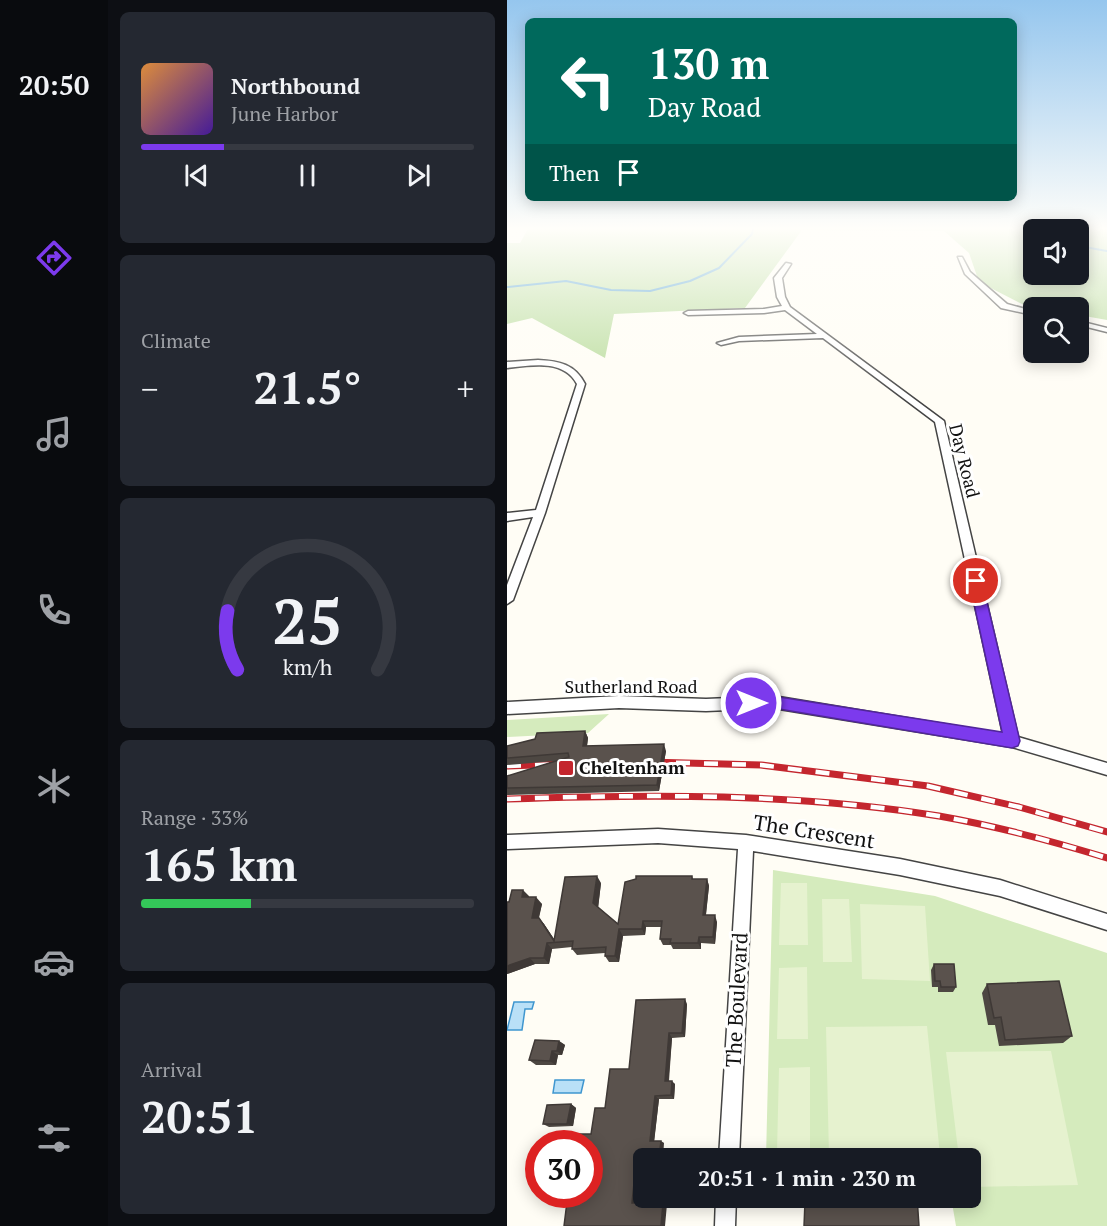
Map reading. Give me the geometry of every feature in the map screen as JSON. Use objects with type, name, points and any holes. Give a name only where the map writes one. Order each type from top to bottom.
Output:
[{"type":"street","points":[[688,313],[764,311],[786,308],[779,286]]},
{"type":"street","points":[[982,286],[1004,306],[1023,311]]},
{"type":"street","name":"Day Road","points":[[786,308],[939,422],[1012,741]]},
{"type":"street","points":[[1089,326],[1107,330]]},
{"type":"street","points":[[721,343],[739,339],[826,336]]},
{"type":"street","points":[[507,365],[546,363],[567,369],[579,378],[581,387],[540,513],[507,600]]},
{"type":"street","points":[[507,517],[540,513]]},
{"type":"street","name":"Sutherland Road","points":[[507,708],[619,702],[706,705],[773,702],[1012,741],[1107,769]]},
{"type":"street","name":"The Crescent","points":[[507,842],[658,836],[746,842],[900,867],[1000,888],[1107,922]]},
{"type":"street","name":"The Boulevard","points":[[730,1148],[746,842]]},
{"type":"street","points":[[725,1226],[726,1208]]},
{"type":"green space","points":[[507,286],[761,286],[745,308],[614,314],[605,358],[532,318],[507,324]]},
{"type":"green space","points":[[987,286],[1107,286],[1107,320],[1089,317],[1089,297],[1023,297],[1023,304]]},
{"type":"green space","points":[[609,714],[588,733],[507,737],[507,720]]},
{"type":"green space","points":[[773,870],[935,896],[1107,953],[1107,1226],[956,1226],[953,1208],[981,1208],[981,1148],[766,1148]]},
{"type":"green space","points":[[781,883],[807,883],[808,945],[779,945]]},
{"type":"green space","points":[[822,899],[849,899],[852,962],[823,962]]},
{"type":"green space","points":[[860,904],[925,906],[930,981],[862,979]]},
{"type":"green space","points":[[807,967],[808,1039],[777,1039],[779,968]]},
{"type":"green space","points":[[927,1026],[939,1148],[829,1148],[826,1027]]},
{"type":"green space","points":[[1051,1051],[1078,1185],[981,1187],[981,1148],[958,1148],[946,1052]]},
{"type":"green space","points":[[810,1067],[810,1148],[777,1148],[779,1068]]},
{"type":"water","points":[[514,1002],[534,1002],[532,1009],[525,1009],[522,1030],[507,1030]]},
{"type":"water","points":[[555,1080],[584,1080],[581,1093],[553,1093]]},
{"type":"building","points":[[585,731],[583,746],[664,744],[657,785],[507,788],[507,776],[569,757],[568,753],[507,758],[507,746],[535,739],[537,733]]},
{"type":"building","points":[[597,876],[593,903],[618,924],[625,882],[636,879],[636,876],[692,876],[692,879],[707,879],[703,915],[715,915],[713,937],[699,937],[698,943],[670,943],[671,939],[660,939],[662,921],[643,921],[642,929],[619,929],[615,956],[605,956],[606,947],[572,949],[573,941],[547,943],[544,958],[530,958],[507,966],[507,902],[509,902],[512,890],[523,890],[522,897],[536,897],[532,918],[539,918],[554,941],[565,877]]},
{"type":"building","points":[[934,964],[954,964],[956,987],[941,987],[940,981],[935,981]]},
{"type":"building","points":[[1059,981],[1072,1036],[1005,1040],[1001,1017],[994,1018],[987,984]]},
{"type":"building","points":[[685,999],[682,1033],[669,1033],[665,1081],[672,1081],[671,1095],[655,1096],[650,1141],[661,1141],[660,1148],[633,1148],[633,1208],[663,1208],[661,1226],[564,1226],[566,1208],[603,1208],[603,1130],[592,1130],[595,1108],[605,1108],[610,1069],[629,1069],[636,1000]]},
{"type":"building","points":[[535,1040],[559,1041],[557,1051],[552,1051],[550,1061],[529,1060]]},
{"type":"building","points":[[571,1104],[567,1124],[543,1124],[547,1105]]},
{"type":"building","points":[[805,1208],[918,1208],[919,1226],[804,1226]]},
{"type":"waterway","points":[[507,287],[515,286]]},
{"type":"waterway","points":[[592,286],[611,290],[650,291],[669,286]]},
{"type":"railway","points":[[648,762],[761,765],[928,786],[1019,807],[1107,832]]},
{"type":"railway","points":[[507,766],[561,764]]},
{"type":"railway","points":[[507,799],[615,796],[723,797],[886,808],[939,816],[1024,834],[1107,858]]},
{"type":"place","name":"Cheltenham","points":[[566,768]]},
{"type":"route","points":[[751,703],[773,702],[1012,741],[976,581]]}]
